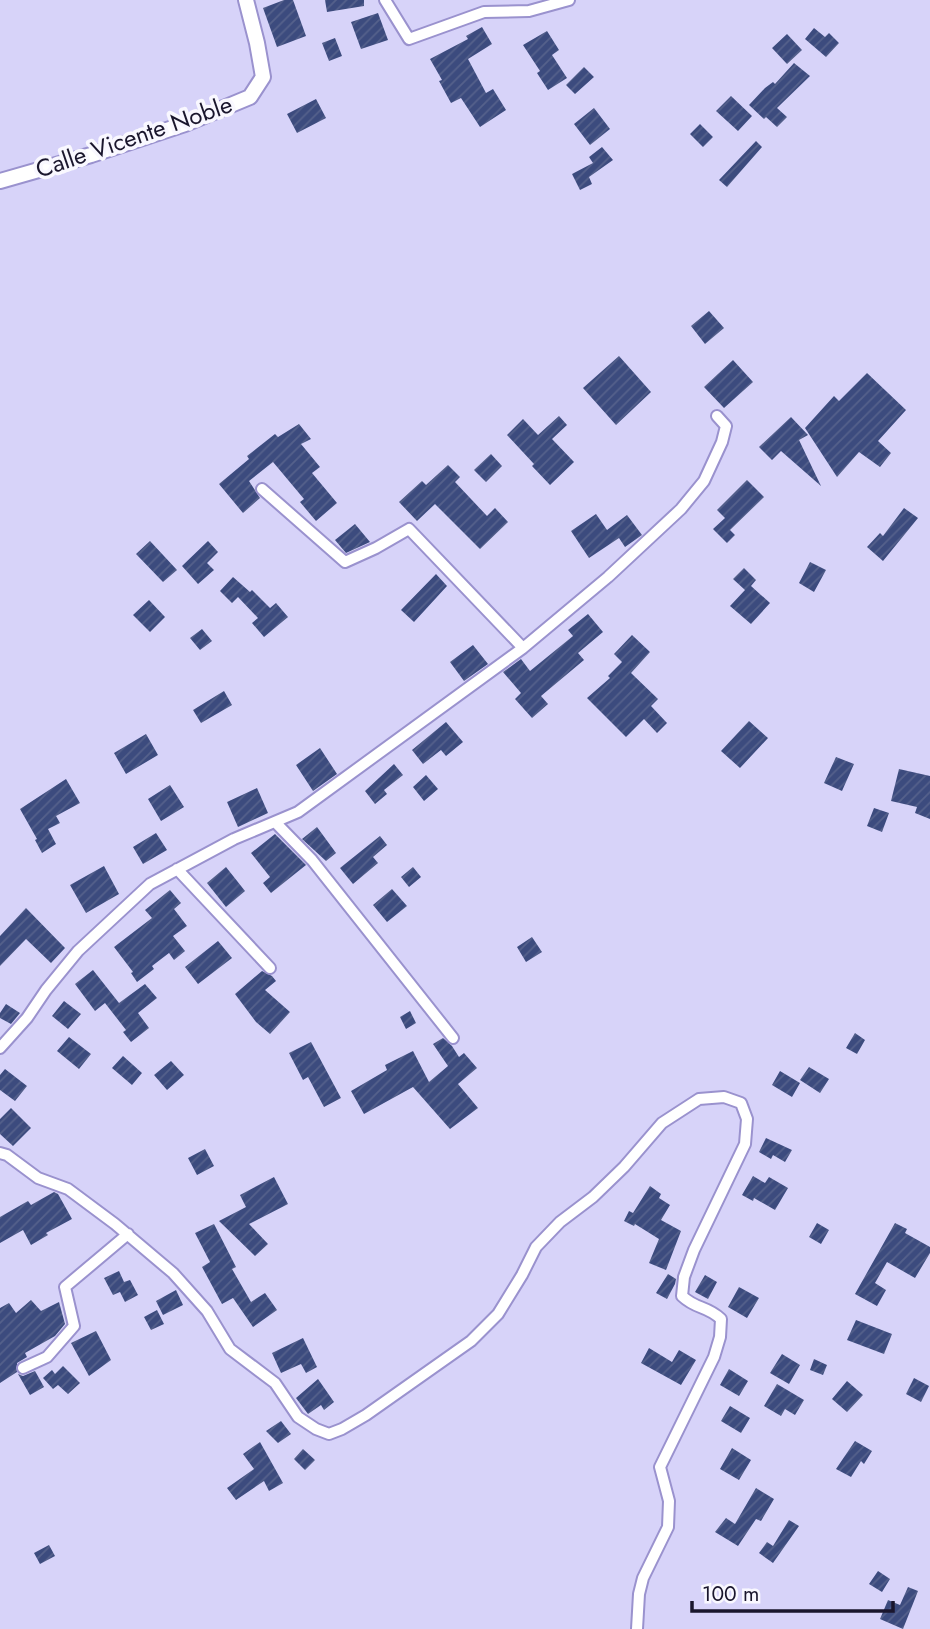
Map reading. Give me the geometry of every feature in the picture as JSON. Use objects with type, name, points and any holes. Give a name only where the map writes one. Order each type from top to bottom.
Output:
[{"type":"street","name":"Calle Vicente Noble","points":[[0,181],[103,152],[185,124],[250,97],[263,77],[246,0]]},
{"type":"street","points":[[384,0],[409,39],[484,12],[529,11],[569,0]]},
{"type":"street","points":[[0,1048],[27,1018],[78,951],[150,884],[234,839],[298,812],[523,648],[608,577],[681,509],[704,481],[722,442],[726,426],[717,416]]},
{"type":"street","points":[[262,489],[345,562],[409,529],[523,648]]},
{"type":"street","points":[[275,822],[312,860],[453,1038]]},
{"type":"street","points":[[177,869],[270,968]]},
{"type":"street","points":[[0,1153],[7,1155],[38,1178],[68,1189],[128,1234],[173,1273],[207,1311],[230,1349],[275,1383],[298,1417],[329,1434],[342,1430],[366,1415],[471,1341],[498,1314],[536,1247],[624,1167],[662,1123],[699,1098],[724,1097],[741,1103],[747,1119],[745,1144],[716,1202],[684,1277],[682,1296],[692,1306],[711,1310],[721,1319],[720,1337],[714,1357],[660,1467],[669,1501],[667,1527],[643,1578],[639,1594],[637,1629]]},
{"type":"street","points":[[23,1368],[47,1357],[74,1325],[65,1287],[128,1234]]},
{"type":"building","points":[[284,0],[293,0],[306,36],[277,47],[263,8]]},
{"type":"building","points":[[325,0],[364,0],[364,6],[327,12]]},
{"type":"building","points":[[378,13],[388,40],[361,49],[351,22]]},
{"type":"building","points":[[482,27],[492,44],[468,59],[486,93],[493,89],[506,110],[480,127],[461,98],[451,103],[430,59],[468,39],[466,36]]},
{"type":"building","points":[[814,28],[825,37],[829,33],[839,43],[826,57],[805,39]]},
{"type":"building","points":[[547,31],[559,50],[552,55],[567,78],[548,90],[537,73],[540,71],[523,45]]},
{"type":"building","points":[[787,34],[802,50],[787,64],[772,48]]},
{"type":"building","points":[[335,38],[342,56],[329,61],[322,43]]},
{"type":"building","points":[[794,63],[810,76],[777,108],[787,117],[777,127],[749,105],[765,88],[773,82],[775,84]]},
{"type":"building","points":[[584,67],[594,77],[575,94],[566,85]]},
{"type":"building","points":[[731,96],[752,116],[738,131],[716,111]]},
{"type":"building","points":[[316,99],[326,118],[297,133],[287,114]]},
{"type":"building","points":[[594,108],[610,129],[590,145],[574,124]]},
{"type":"building","points":[[700,124],[713,137],[703,147],[690,134]]},
{"type":"building","points":[[756,141],[762,147],[727,187],[719,180]]},
{"type":"building","points":[[602,147],[613,160],[589,177],[592,184],[580,190],[572,174],[593,163],[589,157]]},
{"type":"building","points":[[709,311],[724,328],[705,344],[691,326]]},
{"type":"building","points":[[619,356],[651,392],[616,425],[583,388]]},
{"type":"building","points":[[733,360],[753,382],[724,408],[704,387]]},
{"type":"building","points":[[867,373],[906,410],[878,441],[891,453],[880,467],[859,452],[837,477],[805,428],[834,396],[839,401]]},
{"type":"building","points":[[559,416],[567,425],[552,439],[574,462],[550,485],[507,435],[523,419],[538,435]]},
{"type":"building","points":[[791,417],[808,435],[799,440],[821,486],[781,451],[772,460],[759,447]]},
{"type":"building","points":[[299,424],[311,439],[301,444],[320,467],[312,473],[337,503],[316,521],[300,502],[304,499],[273,462],[249,481],[260,498],[243,513],[219,484],[249,459],[247,456],[275,434],[278,437]]},
{"type":"building","points":[[491,454],[502,466],[486,482],[474,470]]},
{"type":"building","points":[[448,465],[460,477],[455,482],[487,516],[495,508],[508,522],[480,549],[435,504],[417,521],[399,502],[422,481],[426,485]]},
{"type":"building","points":[[747,480],[764,497],[730,530],[735,535],[727,543],[713,529],[725,518],[717,510]]},
{"type":"building","points":[[904,508],[918,518],[883,561],[867,547],[880,533],[883,536]]},
{"type":"building","points":[[596,514],[607,530],[627,515],[642,535],[625,547],[619,538],[589,558],[571,531]]},
{"type":"building","points":[[355,524],[370,542],[346,553],[335,540]]},
{"type":"building","points":[[150,541],[177,570],[163,582],[136,554]]},
{"type":"building","points":[[208,541],[218,552],[207,563],[214,570],[198,584],[182,566]]},
{"type":"building","points":[[810,562],[826,570],[814,592],[799,583]]},
{"type":"building","points":[[744,568],[756,580],[751,586],[770,603],[751,624],[730,606],[745,590],[733,579]]},
{"type":"building","points":[[436,574],[447,586],[414,622],[401,610]]},
{"type":"building","points":[[233,577],[250,592],[252,590],[270,608],[276,603],[288,617],[264,637],[252,623],[258,618],[238,597],[232,603],[220,591]]},
{"type":"building","points":[[149,600],[165,617],[150,632],[133,615]]},
{"type":"building","points":[[588,614],[603,632],[578,653],[584,660],[541,696],[548,704],[532,718],[515,699],[521,693],[503,672],[521,659],[530,671],[573,636],[568,630]]},
{"type":"building","points":[[202,629],[212,641],[200,650],[190,638]]},
{"type":"building","points":[[632,635],[650,652],[631,673],[658,699],[651,706],[667,723],[657,733],[644,719],[626,737],[587,698],[610,678],[608,676],[622,662],[614,654]]},
{"type":"building","points":[[473,645],[488,664],[464,681],[450,662]]},
{"type":"building","points":[[224,691],[232,705],[201,723],[193,710]]},
{"type":"building","points":[[749,721],[768,738],[740,768],[721,751]]},
{"type":"building","points":[[446,722],[463,742],[446,756],[441,750],[423,764],[412,750]]},
{"type":"building","points":[[146,734],[158,755],[126,774],[114,753]]},
{"type":"building","points":[[320,748],[337,774],[313,791],[296,765]]},
{"type":"building","points":[[836,757],[854,764],[842,791],[824,783]]},
{"type":"building","points":[[394,764],[403,775],[384,790],[387,794],[375,804],[365,791]]},
{"type":"building","points":[[899,769],[930,776],[930,819],[915,813],[917,807],[891,801]]},
{"type":"building","points":[[426,775],[438,789],[424,801],[413,787]]},
{"type":"building","points":[[66,779],[80,803],[56,816],[60,823],[48,829],[56,844],[42,853],[20,809]]},
{"type":"building","points":[[170,785],[184,807],[161,821],[148,799]]},
{"type":"building","points":[[257,788],[268,813],[238,827],[227,802]]},
{"type":"building","points":[[874,808],[889,813],[882,832],[867,826]]},
{"type":"building","points":[[317,827],[336,853],[326,861],[302,839]]},
{"type":"building","points":[[156,833],[167,850],[143,864],[133,847]]},
{"type":"building","points":[[275,834],[306,865],[271,893],[263,883],[270,877],[251,853]]},
{"type":"building","points":[[380,836],[387,845],[373,857],[378,863],[353,884],[340,868]]},
{"type":"building","points":[[104,866],[119,894],[86,913],[70,885]]},
{"type":"building","points":[[226,867],[245,891],[226,907],[207,883]]},
{"type":"building","points":[[413,867],[421,877],[409,887],[401,877]]},
{"type":"building","points":[[392,889],[407,906],[387,922],[373,905]]},
{"type":"building","points":[[170,890],[181,903],[174,909],[187,926],[173,936],[185,951],[174,960],[169,953],[137,982],[131,973],[133,972],[114,947],[152,918],[145,910]]},
{"type":"building","points":[[26,908],[65,948],[51,963],[26,939],[0,966],[0,936]]},
{"type":"building","points":[[532,937],[542,952],[526,962],[517,947]]},
{"type":"building","points":[[218,941],[232,958],[198,984],[185,967]]},
{"type":"building","points":[[93,970],[119,1003],[145,984],[157,998],[138,1013],[149,1028],[131,1042],[123,1032],[126,1030],[105,1003],[95,1011],[75,984]]},
{"type":"building","points":[[262,971],[276,981],[265,990],[290,1012],[270,1034],[256,1022],[235,994]]},
{"type":"building","points":[[64,1001],[81,1014],[68,1029],[52,1016]]},
{"type":"building","points":[[6,1004],[20,1013],[11,1024],[0,1018]]},
{"type":"building","points":[[410,1011],[416,1023],[406,1029],[400,1017]]},
{"type":"building","points":[[855,1033],[865,1040],[857,1054],[846,1048]]},
{"type":"building","points":[[69,1037],[91,1054],[79,1069],[57,1051]]},
{"type":"building","points":[[443,1038],[459,1057],[464,1053],[477,1068],[458,1084],[478,1108],[450,1129],[413,1087],[364,1114],[351,1091],[387,1070],[385,1065],[413,1051],[429,1082],[448,1066],[433,1044]]},
{"type":"building","points":[[311,1042],[341,1098],[324,1107],[308,1077],[303,1080],[289,1053]]},
{"type":"building","points":[[123,1056],[142,1073],[132,1085],[112,1068]]},
{"type":"building","points":[[171,1061],[184,1075],[167,1090],[154,1075]]},
{"type":"building","points":[[809,1067],[829,1079],[820,1093],[800,1080]]},
{"type":"building","points":[[5,1069],[27,1086],[15,1101],[0,1090],[0,1075]]},
{"type":"building","points":[[780,1071],[800,1083],[792,1097],[772,1085]]},
{"type":"building","points":[[11,1108],[31,1128],[13,1146],[0,1134],[0,1119]]},
{"type":"building","points":[[766,1138],[792,1150],[785,1162],[773,1155],[771,1159],[759,1152]]},
{"type":"building","points":[[205,1149],[214,1166],[197,1175],[188,1158]]},
{"type":"building","points":[[753,1176],[765,1183],[769,1177],[788,1188],[775,1210],[754,1198],[753,1201],[742,1195]]},
{"type":"building","points":[[274,1177],[288,1204],[249,1224],[268,1244],[255,1256],[219,1221],[246,1207],[240,1195]]},
{"type":"building","points":[[650,1186],[661,1194],[659,1198],[670,1205],[661,1220],[681,1231],[666,1270],[649,1263],[659,1239],[635,1224],[634,1226],[624,1221],[629,1211],[633,1213]]},
{"type":"building","points":[[54,1192],[58,1194],[72,1219],[46,1233],[48,1235],[31,1245],[23,1230],[0,1243],[0,1217],[28,1201],[31,1205]]},
{"type":"building","points":[[817,1223],[829,1230],[821,1244],[809,1237]]},
{"type":"building","points":[[895,1223],[907,1229],[905,1233],[930,1247],[930,1253],[915,1278],[887,1262],[875,1283],[886,1290],[877,1306],[855,1294]]},
{"type":"building","points":[[214,1224],[236,1267],[232,1269],[251,1302],[265,1293],[277,1310],[253,1327],[233,1298],[222,1304],[202,1267],[210,1262],[195,1233]]},
{"type":"building","points":[[119,1271],[124,1282],[130,1280],[138,1295],[125,1302],[120,1292],[113,1295],[104,1278]]},
{"type":"building","points":[[668,1274],[676,1279],[667,1299],[656,1293]]},
{"type":"building","points":[[705,1275],[717,1282],[708,1299],[695,1292]]},
{"type":"building","points":[[739,1287],[759,1298],[747,1318],[728,1307]]},
{"type":"building","points":[[176,1290],[183,1305],[163,1315],[156,1301]]},
{"type":"building","points":[[31,1300],[41,1311],[59,1302],[65,1324],[55,1336],[25,1353],[27,1357],[17,1363],[17,1372],[0,1383],[0,1308],[9,1303],[16,1313]]},
{"type":"building","points":[[157,1310],[164,1324],[151,1330],[144,1317]]},
{"type":"building","points":[[856,1320],[892,1334],[884,1354],[847,1340]]},
{"type":"building","points":[[96,1331],[111,1360],[89,1376],[71,1343]]},
{"type":"building","points":[[303,1338],[317,1367],[306,1373],[301,1364],[281,1373],[272,1353]]},
{"type":"building","points":[[649,1348],[672,1362],[679,1350],[696,1360],[681,1385],[641,1363]]},
{"type":"building","points":[[782,1354],[800,1365],[789,1384],[770,1373]]},
{"type":"building","points":[[814,1359],[827,1365],[823,1375],[810,1370]]},
{"type":"building","points":[[63,1366],[80,1383],[68,1394],[58,1385],[53,1389],[43,1378],[52,1370],[55,1374]]},
{"type":"building","points":[[729,1369],[748,1381],[739,1396],[720,1385]]},
{"type":"building","points":[[35,1371],[44,1387],[30,1395],[18,1374],[23,1376]]},
{"type":"building","points":[[914,1378],[929,1386],[921,1402],[906,1394]]},
{"type":"building","points":[[318,1379],[334,1402],[324,1410],[321,1405],[308,1414],[296,1398]]},
{"type":"building","points":[[847,1381],[863,1395],[847,1412],[832,1399]]},
{"type":"building","points":[[777,1384],[804,1400],[795,1415],[785,1409],[781,1416],[764,1406]]},
{"type":"building","points":[[730,1406],[750,1418],[741,1433],[721,1421]]},
{"type":"building","points":[[281,1421],[291,1434],[278,1443],[266,1431]]},
{"type":"building","points":[[855,1441],[872,1451],[864,1464],[861,1461],[851,1477],[836,1469]]},
{"type":"building","points":[[260,1442],[283,1483],[269,1491],[264,1481],[236,1500],[227,1488],[254,1469],[243,1454]]},
{"type":"building","points":[[732,1448],[751,1460],[739,1480],[720,1469]]},
{"type":"building","points":[[303,1449],[315,1460],[305,1470],[294,1459]]},
{"type":"building","points":[[756,1488],[774,1499],[761,1521],[756,1519],[738,1546],[715,1532],[726,1518],[735,1524]]},
{"type":"building","points":[[789,1520],[799,1526],[773,1563],[759,1553],[767,1542],[773,1546]]},
{"type":"building","points":[[49,1545],[55,1556],[40,1564],[34,1553]]},
{"type":"building","points":[[878,1571],[890,1579],[882,1592],[869,1584]]},
{"type":"building","points":[[908,1587],[918,1591],[903,1629],[880,1619],[888,1600],[900,1605]]}]
